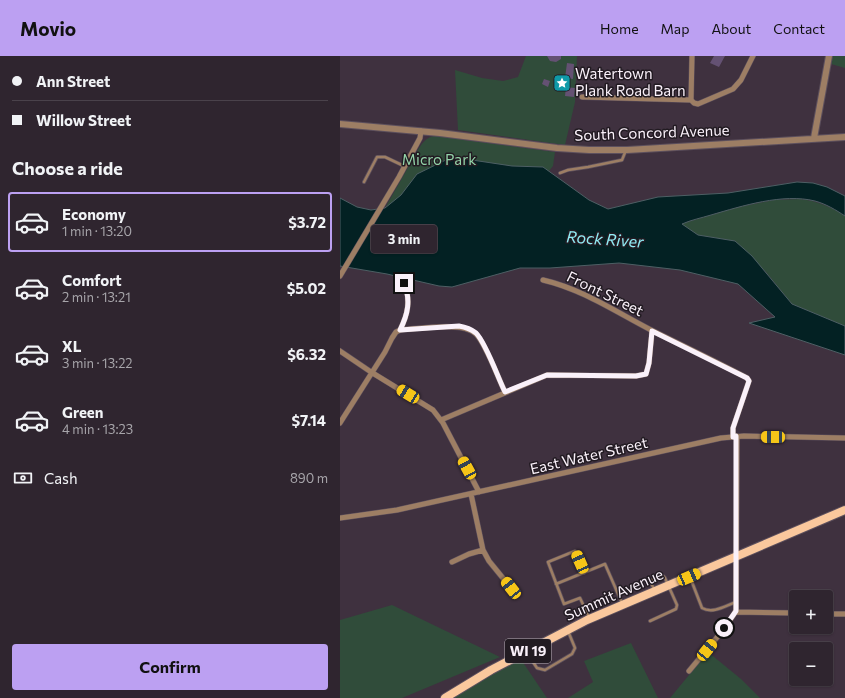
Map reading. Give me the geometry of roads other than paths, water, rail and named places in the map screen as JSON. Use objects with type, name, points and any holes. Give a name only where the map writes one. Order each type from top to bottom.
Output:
[{"type":"main road","name":"Summit Avenue","points":[[445,698],[491,670],[590,619],[845,510]]},
{"type":"street","points":[[692,56],[692,100]]},
{"type":"street","points":[[582,98],[692,100],[694,103],[698,104],[733,90],[741,80],[753,56]]},
{"type":"street","points":[[814,138],[829,56]]},
{"type":"street","name":"South Concord Avenue","points":[[340,124],[421,131],[568,149],[627,150],[845,137]]},
{"type":"street","points":[[340,276],[405,166],[420,138],[421,131]]},
{"type":"street","name":"Front Street","points":[[543,280],[580,292],[652,331],[747,378],[749,381],[733,428],[735,437]]},
{"type":"street","points":[[340,423],[385,352],[392,338],[396,332],[400,330],[405,320],[409,307],[408,294],[404,283]]},
{"type":"street","points":[[400,330],[459,326],[469,329],[478,335],[505,392]]},
{"type":"street","points":[[441,420],[547,375],[636,376],[646,374],[649,363],[652,331]]},
{"type":"street","points":[[340,351],[433,410],[441,420],[474,479],[479,492]]},
{"type":"street","points":[[689,672],[735,612],[735,437]]},
{"type":"street","name":"East Water Street","points":[[340,518],[393,510],[735,437],[845,438]]},
{"type":"street","points":[[471,494],[483,550],[489,561],[511,588]]},
{"type":"street","points":[[452,562],[469,554],[483,550]]},
{"type":"street","points":[[735,612],[789,614]]},
{"type":"street","points":[[833,614],[845,614]]},
{"type":"lane","points":[[560,173],[568,170],[622,160],[627,150]]},
{"type":"lane","points":[[364,182],[378,157],[385,157],[405,166]]},
{"type":"lane","points":[[584,573],[575,551],[548,562],[564,604],[580,598],[590,619]]},
{"type":"lane","points":[[556,584],[605,564],[623,606]]},
{"type":"lane","points":[[689,577],[702,608],[712,611],[736,602]]},
{"type":"lane","points":[[650,621],[676,609],[677,605],[669,586]]},
{"type":"lane","points":[[526,651],[537,668],[545,670],[572,654],[575,648],[568,630]]},
{"type":"water","name":"Rock River","points":[[452,157],[512,166],[543,167],[589,200],[608,209],[658,197],[728,193],[797,182],[813,183],[827,187],[845,196],[845,216],[831,207],[819,202],[803,199],[790,199],[749,205],[682,224],[698,235],[735,241],[752,256],[792,304],[845,326],[845,355],[749,323],[775,317],[738,284],[680,270],[619,263],[550,268],[520,268],[452,287],[439,286],[387,274],[340,266],[340,198],[357,207],[371,210],[385,208],[401,195],[417,174]]},
{"type":"place","name":"Watertown Plank Road Barn","points":[[562,83]]},
{"type":"park label","name":"Micro Park","points":[[439,160]]}]
